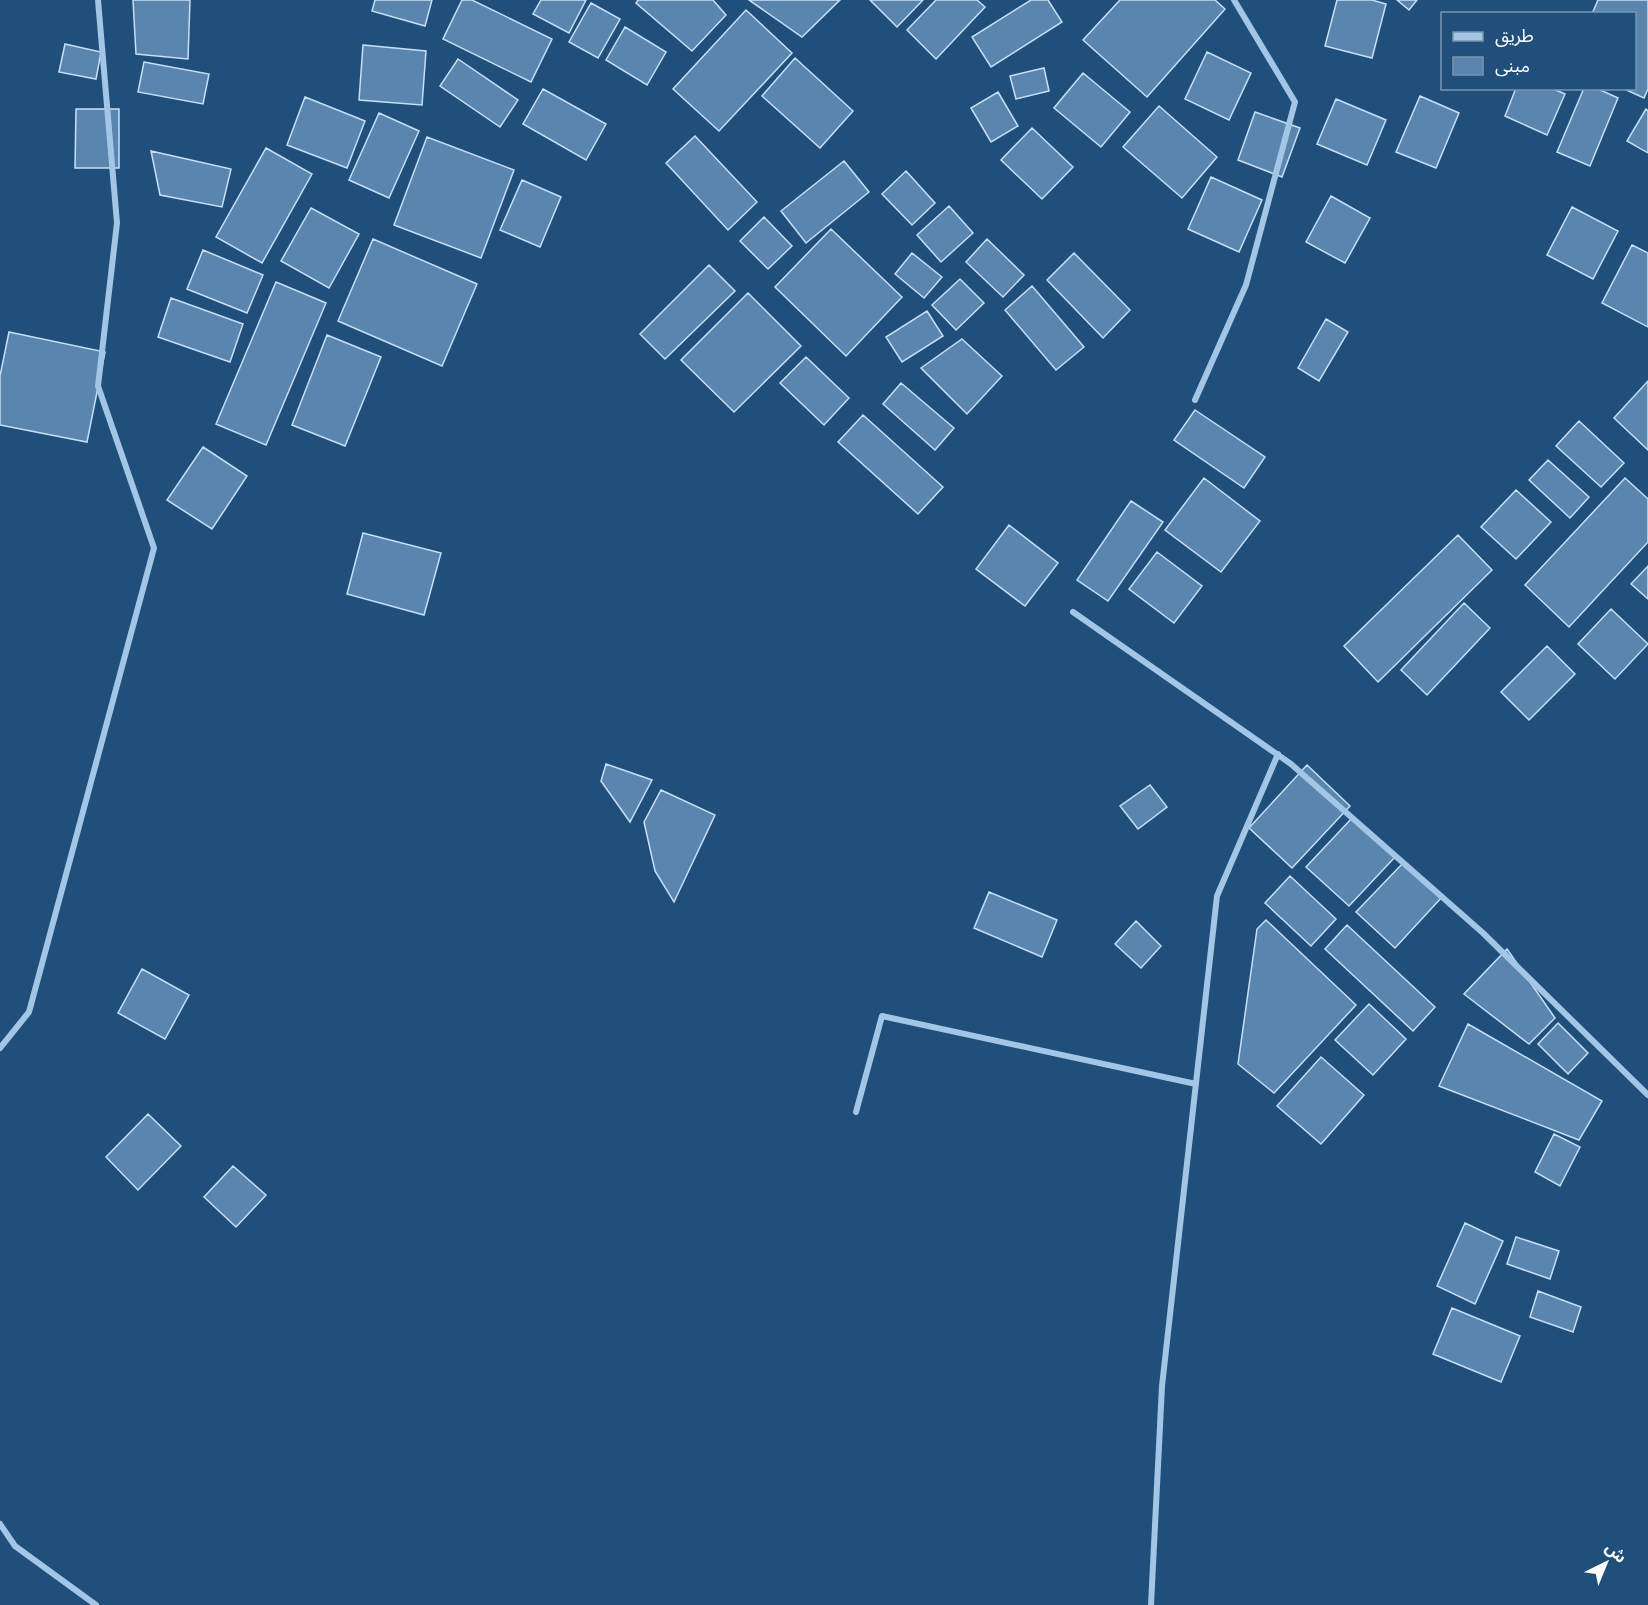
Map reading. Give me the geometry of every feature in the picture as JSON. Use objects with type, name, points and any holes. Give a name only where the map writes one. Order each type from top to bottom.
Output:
[{"type":"street","points":[[0,1048],[29,1012],[154,548],[98,386],[117,223],[98,0]]},
{"type":"street","points":[[1195,399],[1246,285],[1294,102],[1234,0]]},
{"type":"street","points":[[1073,612],[1300,771],[1483,933],[1648,1095]]},
{"type":"street","points":[[1151,1605],[1162,1386],[1217,896],[1278,754]]},
{"type":"street","points":[[856,1112],[882,1016],[1196,1084]]},
{"type":"street","points":[[0,1524],[15,1546],[96,1605]]},
{"type":"building","points":[[133,0],[190,0],[188,59],[136,54]]},
{"type":"building","points":[[375,0],[432,0],[425,26],[372,11]]},
{"type":"building","points":[[462,0],[472,0],[552,39],[531,82],[443,39]]},
{"type":"building","points":[[541,0],[586,0],[569,33],[533,14]]},
{"type":"building","points":[[638,0],[713,0],[726,15],[692,51],[636,3]]},
{"type":"building","points":[[749,0],[840,0],[802,37]]},
{"type":"building","points":[[870,0],[923,0],[897,27]]},
{"type":"building","points":[[936,0],[977,0],[985,7],[936,59],[907,30]]},
{"type":"building","points":[[1031,0],[1048,0],[1062,22],[991,67],[972,37]]},
{"type":"building","points":[[1120,0],[1215,0],[1225,9],[1147,97],[1083,40]]},
{"type":"building","points":[[1337,0],[1372,0],[1386,4],[1372,58],[1325,46]]},
{"type":"building","points":[[1397,0],[1417,0],[1409,10]]},
{"type":"building","points":[[1598,0],[1648,0],[1648,89],[1644,98],[1626,90],[1636,90],[1636,12],[1593,12]]},
{"type":"building","points":[[591,3],[620,19],[598,58],[569,42]]},
{"type":"building","points":[[746,10],[792,53],[719,131],[673,89]]},
{"type":"building","points":[[625,27],[666,52],[647,85],[606,60]]},
{"type":"building","points":[[65,44],[101,52],[96,79],[59,72]]},
{"type":"building","points":[[363,45],[426,51],[422,105],[359,100]]},
{"type":"building","points":[[1207,52],[1251,73],[1229,120],[1185,99]]},
{"type":"building","points":[[795,58],[853,111],[820,148],[762,96]]},
{"type":"building","points":[[458,59],[518,100],[500,127],[440,86]]},
{"type":"building","points":[[144,62],[209,74],[203,104],[138,92]]},
{"type":"building","points":[[1044,68],[1049,91],[1016,99],[1010,76]]},
{"type":"building","points":[[1083,73],[1130,112],[1101,147],[1054,108]]},
{"type":"building","points":[[543,89],[606,124],[586,160],[523,124]]},
{"type":"building","points":[[1515,90],[1556,90],[1565,94],[1547,135],[1505,116]]},
{"type":"building","points":[[1583,90],[1600,90],[1618,98],[1590,166],[1557,152]]},
{"type":"building","points":[[998,92],[1018,126],[991,142],[971,108]]},
{"type":"building","points":[[1420,96],[1459,113],[1436,168],[1396,152]]},
{"type":"building","points":[[305,97],[365,121],[347,168],[287,145]]},
{"type":"building","points":[[1336,99],[1386,120],[1367,165],[1317,144]]},
{"type":"building","points":[[1159,106],[1217,157],[1182,198],[1123,147]]},
{"type":"building","points":[[76,109],[119,109],[119,168],[75,168]]},
{"type":"building","points":[[1646,109],[1648,111],[1648,153],[1627,141]]},
{"type":"building","points":[[1255,112],[1300,128],[1282,177],[1238,160]]},
{"type":"building","points":[[379,113],[419,131],[389,198],[349,180]]},
{"type":"building","points":[[1032,128],[1073,167],[1042,199],[1001,160]]},
{"type":"building","points":[[695,136],[757,202],[728,230],[666,163]]},
{"type":"building","points":[[427,137],[514,170],[481,258],[394,225]]},
{"type":"building","points":[[266,148],[312,174],[262,263],[216,237]]},
{"type":"building","points":[[151,151],[231,169],[222,207],[160,195]]},
{"type":"building","points":[[844,161],[869,192],[806,243],[781,211]]},
{"type":"building","points":[[906,171],[935,203],[912,225],[882,194]]},
{"type":"building","points":[[1211,177],[1262,200],[1239,252],[1188,229]]},
{"type":"building","points":[[522,180],[561,197],[540,247],[500,230]]},
{"type":"building","points":[[1331,196],[1370,218],[1345,263],[1306,242]]},
{"type":"building","points":[[949,206],[973,233],[941,262],[917,235]]},
{"type":"building","points":[[1572,207],[1618,231],[1593,279],[1547,255]]},
{"type":"building","points":[[311,208],[359,234],[329,288],[281,261]]},
{"type":"building","points":[[764,217],[792,246],[768,269],[740,241]]},
{"type":"building","points":[[831,229],[902,297],[846,356],[775,287]]},
{"type":"building","points":[[373,239],[477,284],[442,366],[338,321]]},
{"type":"building","points":[[987,239],[1024,275],[1003,297],[966,262]]},
{"type":"building","points":[[1632,245],[1648,253],[1648,327],[1602,303]]},
{"type":"building","points":[[203,250],[263,275],[247,313],[187,289]]},
{"type":"building","points":[[912,253],[942,277],[924,298],[895,274]]},
{"type":"building","points":[[1074,253],[1130,310],[1103,338],[1047,280]]},
{"type":"building","points":[[709,265],[735,291],[665,359],[640,334]]},
{"type":"building","points":[[960,279],[984,303],[956,330],[932,305]]},
{"type":"building","points":[[276,282],[326,303],[266,445],[216,424]]},
{"type":"building","points":[[1032,286],[1084,347],[1056,370],[1005,310]]},
{"type":"building","points":[[748,293],[801,346],[734,412],[681,360]]},
{"type":"building","points":[[171,298],[243,324],[230,362],[158,337]]},
{"type":"building","points":[[927,311],[943,336],[902,362],[886,337]]},
{"type":"building","points":[[1326,319],[1348,332],[1319,381],[1298,368]]},
{"type":"building","points":[[9,332],[105,352],[87,442],[0,425],[0,376]]},
{"type":"building","points":[[327,335],[381,357],[345,446],[292,425]]},
{"type":"building","points":[[962,339],[1002,376],[967,414],[921,368]]},
{"type":"building","points":[[806,357],[849,398],[824,425],[780,383]]},
{"type":"building","points":[[1648,381],[1648,450],[1614,418]]},
{"type":"building","points":[[901,383],[954,428],[935,450],[883,404]]},
{"type":"building","points":[[1195,410],[1265,457],[1244,488],[1174,440]]},
{"type":"building","points":[[863,415],[943,487],[918,514],[838,442]]},
{"type":"building","points":[[1579,421],[1624,463],[1601,487],[1556,446]]},
{"type":"building","points":[[203,447],[247,476],[212,529],[167,500]]},
{"type":"building","points":[[1548,460],[1589,497],[1570,518],[1529,480]]},
{"type":"building","points":[[1204,478],[1260,521],[1221,572],[1165,530]]},
{"type":"building","points":[[1625,478],[1648,499],[1648,542],[1569,627],[1525,585]]},
{"type":"building","points":[[1516,490],[1551,522],[1516,559],[1481,527]]},
{"type":"building","points":[[1131,501],[1163,522],[1108,601],[1077,580]]},
{"type":"building","points":[[1009,525],[1058,563],[1025,606],[976,569]]},
{"type":"building","points":[[363,533],[441,553],[424,615],[347,594]]},
{"type":"building","points":[[1458,535],[1492,570],[1378,682],[1344,646]]},
{"type":"building","points":[[1157,552],[1202,586],[1174,623],[1129,589]]},
{"type":"building","points":[[1648,566],[1648,599],[1631,584]]},
{"type":"building","points":[[1464,603],[1490,628],[1427,695],[1401,670]]},
{"type":"building","points":[[1611,609],[1648,644],[1615,679],[1578,644]]},
{"type":"building","points":[[1547,646],[1575,674],[1529,720],[1501,692]]},
{"type":"building","points":[[606,764],[652,780],[630,822],[601,781]]},
{"type":"building","points":[[1307,765],[1350,806],[1292,868],[1249,828]]},
{"type":"building","points":[[1150,785],[1167,807],[1138,829],[1120,806]]},
{"type":"building","points":[[661,790],[715,815],[674,902],[655,871],[644,822]]},
{"type":"building","points":[[1352,818],[1395,857],[1349,906],[1306,867]]},
{"type":"building","points":[[1404,862],[1442,897],[1395,948],[1356,912]]},
{"type":"building","points":[[1290,876],[1336,919],[1311,946],[1265,903]]},
{"type":"building","points":[[989,892],[1057,920],[1042,957],[974,928]]},
{"type":"building","points":[[1266,920],[1356,1005],[1274,1093],[1238,1064],[1257,929]]},
{"type":"building","points":[[1136,921],[1161,946],[1141,968],[1115,944]]},
{"type":"building","points":[[1347,925],[1435,1007],[1413,1031],[1325,949]]},
{"type":"building","points":[[1507,949],[1555,1018],[1529,1044],[1464,994]]},
{"type":"building","points":[[142,969],[189,995],[165,1039],[118,1013]]},
{"type":"building","points":[[1369,1004],[1406,1039],[1373,1075],[1335,1040]]},
{"type":"building","points":[[1558,1023],[1588,1053],[1568,1074],[1538,1044]]},
{"type":"building","points":[[1468,1024],[1602,1101],[1579,1140],[1439,1086]]},
{"type":"building","points":[[1321,1057],[1364,1095],[1321,1144],[1277,1106]]},
{"type":"building","points":[[148,1114],[181,1146],[138,1190],[106,1157]]},
{"type":"building","points":[[1554,1134],[1580,1147],[1560,1186],[1535,1172]]},
{"type":"building","points":[[233,1166],[266,1195],[236,1227],[204,1197]]},
{"type":"building","points":[[1465,1223],[1503,1241],[1475,1304],[1437,1286]]},
{"type":"building","points":[[1516,1237],[1559,1251],[1550,1279],[1507,1264]]},
{"type":"building","points":[[1538,1291],[1581,1307],[1573,1332],[1530,1317]]},
{"type":"building","points":[[1452,1308],[1520,1336],[1501,1382],[1433,1354]]}]
